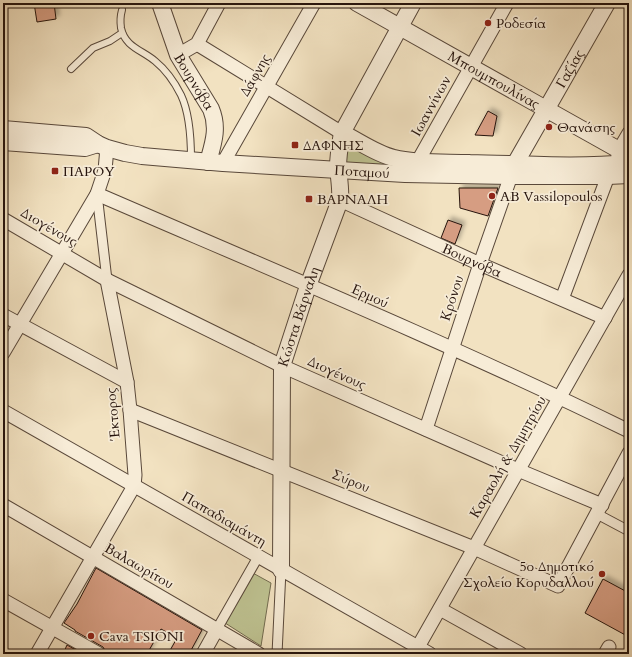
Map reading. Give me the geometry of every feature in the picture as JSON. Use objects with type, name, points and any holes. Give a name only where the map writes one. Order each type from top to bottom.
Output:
[{"type":"street","name":"Βουρνόβα","points":[[160,3],[178,55],[206,100],[214,117],[216,162]]},
{"type":"street","points":[[178,55],[197,44],[219,3]]},
{"type":"street","name":"Δάφνης","points":[[216,162],[267,86],[314,3]]},
{"type":"street","name":"Μπουμπουλίνας","points":[[358,3],[546,110],[624,163]]},
{"type":"street","name":"Κώστα Βάρναλη","points":[[277,654],[281,570],[280,470],[282,366],[308,286],[340,200],[341,191],[338,170],[339,148],[342,132],[413,3]]},
{"type":"street","name":"Ιωαννίνων","points":[[418,161],[507,3]]},
{"type":"street","name":"Γαζίας","points":[[513,170],[607,3]]},
{"type":"street","name":"Βουρνόβα","points":[[197,44],[342,132]]},
{"type":"street","name":"Ποταμού","points":[[3,129],[86,136],[102,146],[125,153],[142,156],[405,174],[513,170],[624,163]]},
{"type":"street","name":"Ποταμού","points":[[342,132],[386,156],[396,159],[513,170],[608,176],[624,163]]},
{"type":"street","points":[[624,163],[629,133]]},
{"type":"street","name":"Ποταμού","points":[[3,142],[85,148],[102,146]]},
{"type":"street","name":"Έκτορος","points":[[37,654],[134,486],[135,475],[127,382],[107,280],[97,194],[105,170],[102,146]]},
{"type":"street","name":"Κρόνου","points":[[426,429],[480,264],[513,170]]},
{"type":"street","points":[[562,299],[608,176]]},
{"type":"street","points":[[3,353],[97,194]]},
{"type":"street","name":"Ερμού","points":[[97,194],[560,397],[629,431]]},
{"type":"street","name":"Βουρνόβα","points":[[340,200],[480,264],[605,318]]},
{"type":"street","name":"Διογένους","points":[[3,219],[107,280],[282,366],[518,470],[600,510],[629,531]]},
{"type":"street","name":"Καραολή & Δημητρίου","points":[[416,651],[629,276]]},
{"type":"street","points":[[3,315],[127,382]]},
{"type":"street","name":"Σύρου","points":[[130,410],[474,548],[558,586],[600,510]]},
{"type":"street","name":"Παπαδιαμάντη","points":[[3,411],[281,570],[416,651],[430,654]]},
{"type":"street","points":[[600,510],[629,453]]},
{"type":"street","name":"Βαλαωρίτου","points":[[3,505],[259,654]]},
{"type":"street","points":[[203,654],[258,557]]},
{"type":"street","points":[[3,600],[99,654]]},
{"type":"street","points":[[440,609],[521,654]]},
{"type":"lane","points":[[122,10],[120,18],[122,33],[126,41],[155,60],[169,76],[181,96],[189,130],[191,160]]},
{"type":"lane","points":[[71,69],[93,48],[110,41],[122,33]]},
{"type":"green space","points":[[352,146],[383,162],[384,165],[345,163],[346,148]]},
{"type":"green space","points":[[251,572],[271,583],[261,646],[222,621]]},
{"type":"building","points":[[34,3],[54,3],[56,19],[37,22]]},
{"type":"building","points":[[488,111],[497,116],[493,136],[475,135]]},
{"type":"building","points":[[459,188],[498,188],[488,216],[460,208]]},
{"type":"building","points":[[448,220],[462,225],[455,244],[441,238]]},
{"type":"building","points":[[96,568],[202,630],[189,654],[168,654],[177,638],[161,629],[147,654],[107,654],[103,647],[64,623],[77,604]]},
{"type":"building","points":[[603,579],[629,593],[629,637],[585,613]]},
{"type":"building","points":[[67,645],[83,654],[63,654]]},
{"type":"place","name":"Ροδεσία","points":[[488,23]]},
{"type":"place","name":"Θανάσης","points":[[549,127]]},
{"type":"place","name":"ΔΑΦΝΗΣ","points":[[295,145]]},
{"type":"place","name":"ΠΑΡΟΥ","points":[[55,171]]},
{"type":"place","name":"AB Vassilopoulos","points":[[492,196]]},
{"type":"place","name":"ΒΑΡΝΑΛΗ","points":[[309,199]]},
{"type":"place","name":"5ο Δημοτικό Σχολείο Κορυδαλλού","points":[[602,574]]},
{"type":"place","name":"Cava TSIONI","points":[[91,636]]}]
